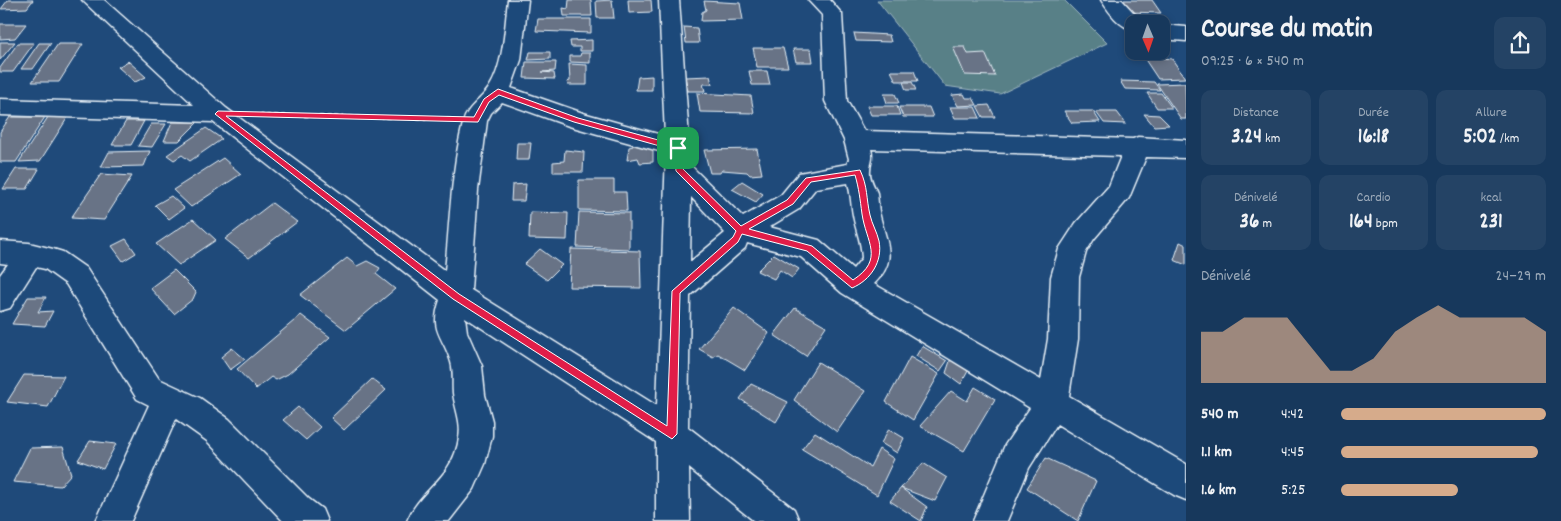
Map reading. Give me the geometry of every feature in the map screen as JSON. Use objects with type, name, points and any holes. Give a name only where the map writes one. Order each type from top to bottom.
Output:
[{"type":"street","points":[[92,0],[218,114],[456,296],[672,434],[782,521]]},
{"type":"street","points":[[424,521],[437,510],[456,485],[471,460],[475,446],[476,420],[469,396],[468,370],[452,331],[450,315],[456,296],[463,202],[476,120],[487,101],[498,92],[512,50],[518,0]]},
{"type":"street","points":[[669,0],[678,158],[672,434],[673,521]]},
{"type":"street","points":[[818,0],[832,14],[836,101],[856,140],[861,159],[857,172],[864,194],[866,215],[875,241],[876,258],[862,278],[852,284]]},
{"type":"street","points":[[1110,0],[1125,16]]},
{"type":"street","points":[[1170,33],[1186,34]]},
{"type":"street","points":[[498,92],[678,158],[740,230],[809,248],[852,284],[1186,483]]},
{"type":"street","points":[[0,107],[218,114]]},
{"type":"street","points":[[856,140],[1138,146],[1186,149]]},
{"type":"street","points":[[990,521],[1016,457],[1052,404],[1063,339],[1065,277],[1073,249],[1085,231],[1120,191],[1138,146]]},
{"type":"street","points":[[676,291],[736,240],[740,230],[790,202],[808,180],[857,172]]},
{"type":"street","points":[[0,299],[15,253],[53,260],[76,276],[148,390],[189,410],[218,430],[310,521]]},
{"type":"street","points":[[113,521],[168,400]]},
{"type":"path","points":[[218,114],[476,120]]},
{"type":"green space","points":[[877,0],[1064,0],[1107,43],[1000,94],[945,86]]},
{"type":"building","points":[[8,0],[33,0],[27,8],[1,9]]},
{"type":"building","points":[[569,0],[591,0],[592,16],[564,16],[563,8],[568,9]]},
{"type":"building","points":[[612,0],[614,18],[597,18],[596,1]]},
{"type":"building","points":[[628,0],[651,0],[652,12],[629,13]]},
{"type":"building","points":[[1121,0],[1152,0],[1161,13],[1129,12]]},
{"type":"building","points":[[704,1],[740,3],[743,20],[701,21],[702,12],[706,10]]},
{"type":"building","points":[[538,19],[591,19],[591,33],[536,31]]},
{"type":"building","points":[[0,24],[26,24],[15,38],[0,39]]},
{"type":"building","points":[[684,27],[697,28],[699,43],[686,43]]},
{"type":"building","points":[[854,33],[889,35],[891,42],[856,41]]},
{"type":"building","points":[[592,40],[592,51],[580,51],[580,47],[571,47],[570,41]]},
{"type":"building","points":[[0,42],[15,42],[0,60]]},
{"type":"building","points":[[18,43],[34,43],[13,72],[0,72],[0,68]]},
{"type":"building","points":[[39,43],[51,43],[33,69],[21,69]]},
{"type":"building","points":[[58,44],[83,44],[59,82],[32,82]]},
{"type":"building","points":[[953,47],[965,47],[968,54],[985,53],[995,76],[965,75]]},
{"type":"building","points":[[753,48],[783,48],[788,67],[757,67]]},
{"type":"building","points":[[793,49],[811,49],[813,62],[796,62]]},
{"type":"building","points":[[530,52],[550,52],[550,59],[528,60]]},
{"type":"building","points":[[581,53],[590,53],[590,63],[570,62],[570,56],[580,56]]},
{"type":"building","points":[[1172,59],[1185,78],[1158,79],[1145,60]]},
{"type":"building","points":[[128,61],[146,77],[135,82],[118,67]]},
{"type":"building","points":[[526,62],[556,62],[555,71],[542,72],[554,73],[555,79],[524,78]]},
{"type":"building","points":[[569,64],[587,65],[587,85],[568,85],[567,82],[570,81]]},
{"type":"building","points":[[749,71],[767,71],[770,85],[752,85]]},
{"type":"building","points":[[891,71],[914,71],[918,81],[896,81]]},
{"type":"building","points":[[652,76],[652,90],[636,90],[638,77]]},
{"type":"building","points":[[710,76],[712,84],[703,84],[705,91],[688,91],[685,77]]},
{"type":"building","points":[[1120,81],[1154,82],[1160,90],[1125,89]]},
{"type":"building","points":[[903,82],[912,82],[916,90],[906,90]]},
{"type":"building","points":[[1185,83],[1186,119],[1181,119],[1157,84]]},
{"type":"building","points":[[697,93],[751,96],[754,113],[700,112]]},
{"type":"building","points":[[1147,93],[1161,93],[1172,108],[1157,108]]},
{"type":"building","points":[[884,94],[895,94],[899,103],[887,103]]},
{"type":"building","points":[[964,94],[966,98],[973,98],[977,105],[958,106],[952,95]]},
{"type":"building","points":[[989,105],[995,117],[983,117],[977,106]]},
{"type":"building","points":[[867,106],[897,106],[900,115],[871,115]]},
{"type":"building","points":[[899,107],[929,107],[933,117],[903,117]]},
{"type":"building","points":[[950,107],[975,107],[980,118],[955,118]]},
{"type":"building","points":[[1064,111],[1093,111],[1100,122],[1072,123]]},
{"type":"building","points":[[1096,112],[1117,112],[1126,124],[1104,123]]},
{"type":"building","points":[[1144,114],[1159,115],[1169,125],[1154,126]]},
{"type":"building","points":[[10,117],[45,117],[16,162],[0,162],[0,132]]},
{"type":"building","points":[[48,117],[68,117],[40,161],[19,162]]},
{"type":"building","points":[[126,121],[144,121],[131,145],[112,145]]},
{"type":"building","points":[[172,122],[198,122],[179,141],[164,141]]},
{"type":"building","points":[[151,124],[166,124],[152,147],[138,146]]},
{"type":"building","points":[[206,128],[222,139],[190,161],[182,155],[174,160],[167,155]]},
{"type":"building","points":[[633,142],[653,146],[653,162],[640,163],[638,158],[627,160],[629,147],[633,146]]},
{"type":"building","points":[[517,143],[531,143],[529,160],[516,160]]},
{"type":"building","points":[[757,149],[762,174],[750,175],[747,172],[722,170],[720,173],[710,173],[704,150]]},
{"type":"building","points":[[565,150],[584,152],[583,172],[553,172],[553,162],[564,161]]},
{"type":"building","points":[[150,151],[144,166],[101,167],[109,152]]},
{"type":"building","points":[[223,158],[241,174],[191,207],[173,190]]},
{"type":"building","points":[[16,169],[39,169],[27,189],[3,189]]},
{"type":"building","points":[[101,174],[132,176],[104,220],[71,218]]},
{"type":"building","points":[[579,180],[614,180],[614,192],[626,192],[627,211],[579,210]]},
{"type":"building","points":[[742,181],[763,194],[756,202],[732,189]]},
{"type":"building","points":[[526,184],[524,201],[511,201],[512,185]]},
{"type":"building","points":[[171,196],[184,208],[169,219],[155,205]]},
{"type":"building","points":[[272,203],[297,222],[249,258],[225,239]]},
{"type":"building","points":[[530,212],[568,213],[567,240],[529,239]]},
{"type":"building","points":[[579,212],[629,213],[629,249],[577,247]]},
{"type":"building","points":[[193,219],[216,240],[179,265],[156,244]]},
{"type":"building","points":[[126,239],[136,253],[123,261],[112,246]]},
{"type":"building","points":[[1180,242],[1186,245],[1186,265],[1174,260]]},
{"type":"building","points":[[540,249],[562,265],[547,280],[524,264]]},
{"type":"building","points":[[571,249],[640,251],[641,288],[569,287]]},
{"type":"building","points":[[774,254],[799,269],[792,278],[780,270],[774,279],[757,271]]},
{"type":"building","points":[[347,258],[357,266],[367,261],[380,268],[376,274],[395,289],[346,330],[300,295]]},
{"type":"building","points":[[174,270],[196,292],[193,299],[174,314],[150,288]]},
{"type":"building","points":[[28,297],[46,297],[38,312],[53,311],[45,326],[12,324]]},
{"type":"building","points":[[734,308],[769,333],[745,370],[718,354],[713,357],[699,349]]},
{"type":"building","points":[[795,308],[826,326],[806,356],[774,335]]},
{"type":"building","points":[[301,315],[330,337],[288,374],[276,380],[271,377],[256,389],[237,369]]},
{"type":"building","points":[[922,346],[947,361],[940,371],[916,356]]},
{"type":"building","points":[[232,348],[245,359],[230,370],[221,357]]},
{"type":"building","points":[[910,357],[939,374],[913,420],[886,402]]},
{"type":"building","points":[[951,358],[968,371],[961,384],[946,373]]},
{"type":"building","points":[[818,362],[865,391],[837,432],[794,400]]},
{"type":"building","points":[[24,375],[64,376],[48,407],[7,402]]},
{"type":"building","points":[[372,379],[386,390],[344,430],[331,418]]},
{"type":"building","points":[[751,384],[788,402],[776,422],[740,399]]},
{"type":"building","points":[[975,387],[995,399],[964,451],[920,426],[951,391],[967,401]]},
{"type":"building","points":[[298,407],[320,427],[306,440],[283,420]]},
{"type":"building","points":[[889,429],[904,438],[897,453],[881,443]]},
{"type":"building","points":[[815,432],[870,467],[879,449],[894,459],[877,495],[802,449]]},
{"type":"building","points":[[90,441],[116,444],[103,469],[78,460]]},
{"type":"building","points":[[63,447],[71,474],[60,486],[13,482],[30,448]]},
{"type":"building","points":[[1046,458],[1096,481],[1078,521],[1027,488]]},
{"type":"building","points":[[923,463],[947,478],[935,501],[901,488]]},
{"type":"building","points":[[901,488],[927,507],[921,521],[890,501]]},
{"type":"route","points":[[678,148],[576,120],[498,92],[487,101],[480,110],[476,120],[218,114],[456,296],[672,434],[676,291],[736,240],[740,230],[809,248],[852,284],[862,278],[876,258],[875,241],[866,215],[864,194],[857,172],[808,180],[790,202],[740,230],[679,169],[678,148]]}]
